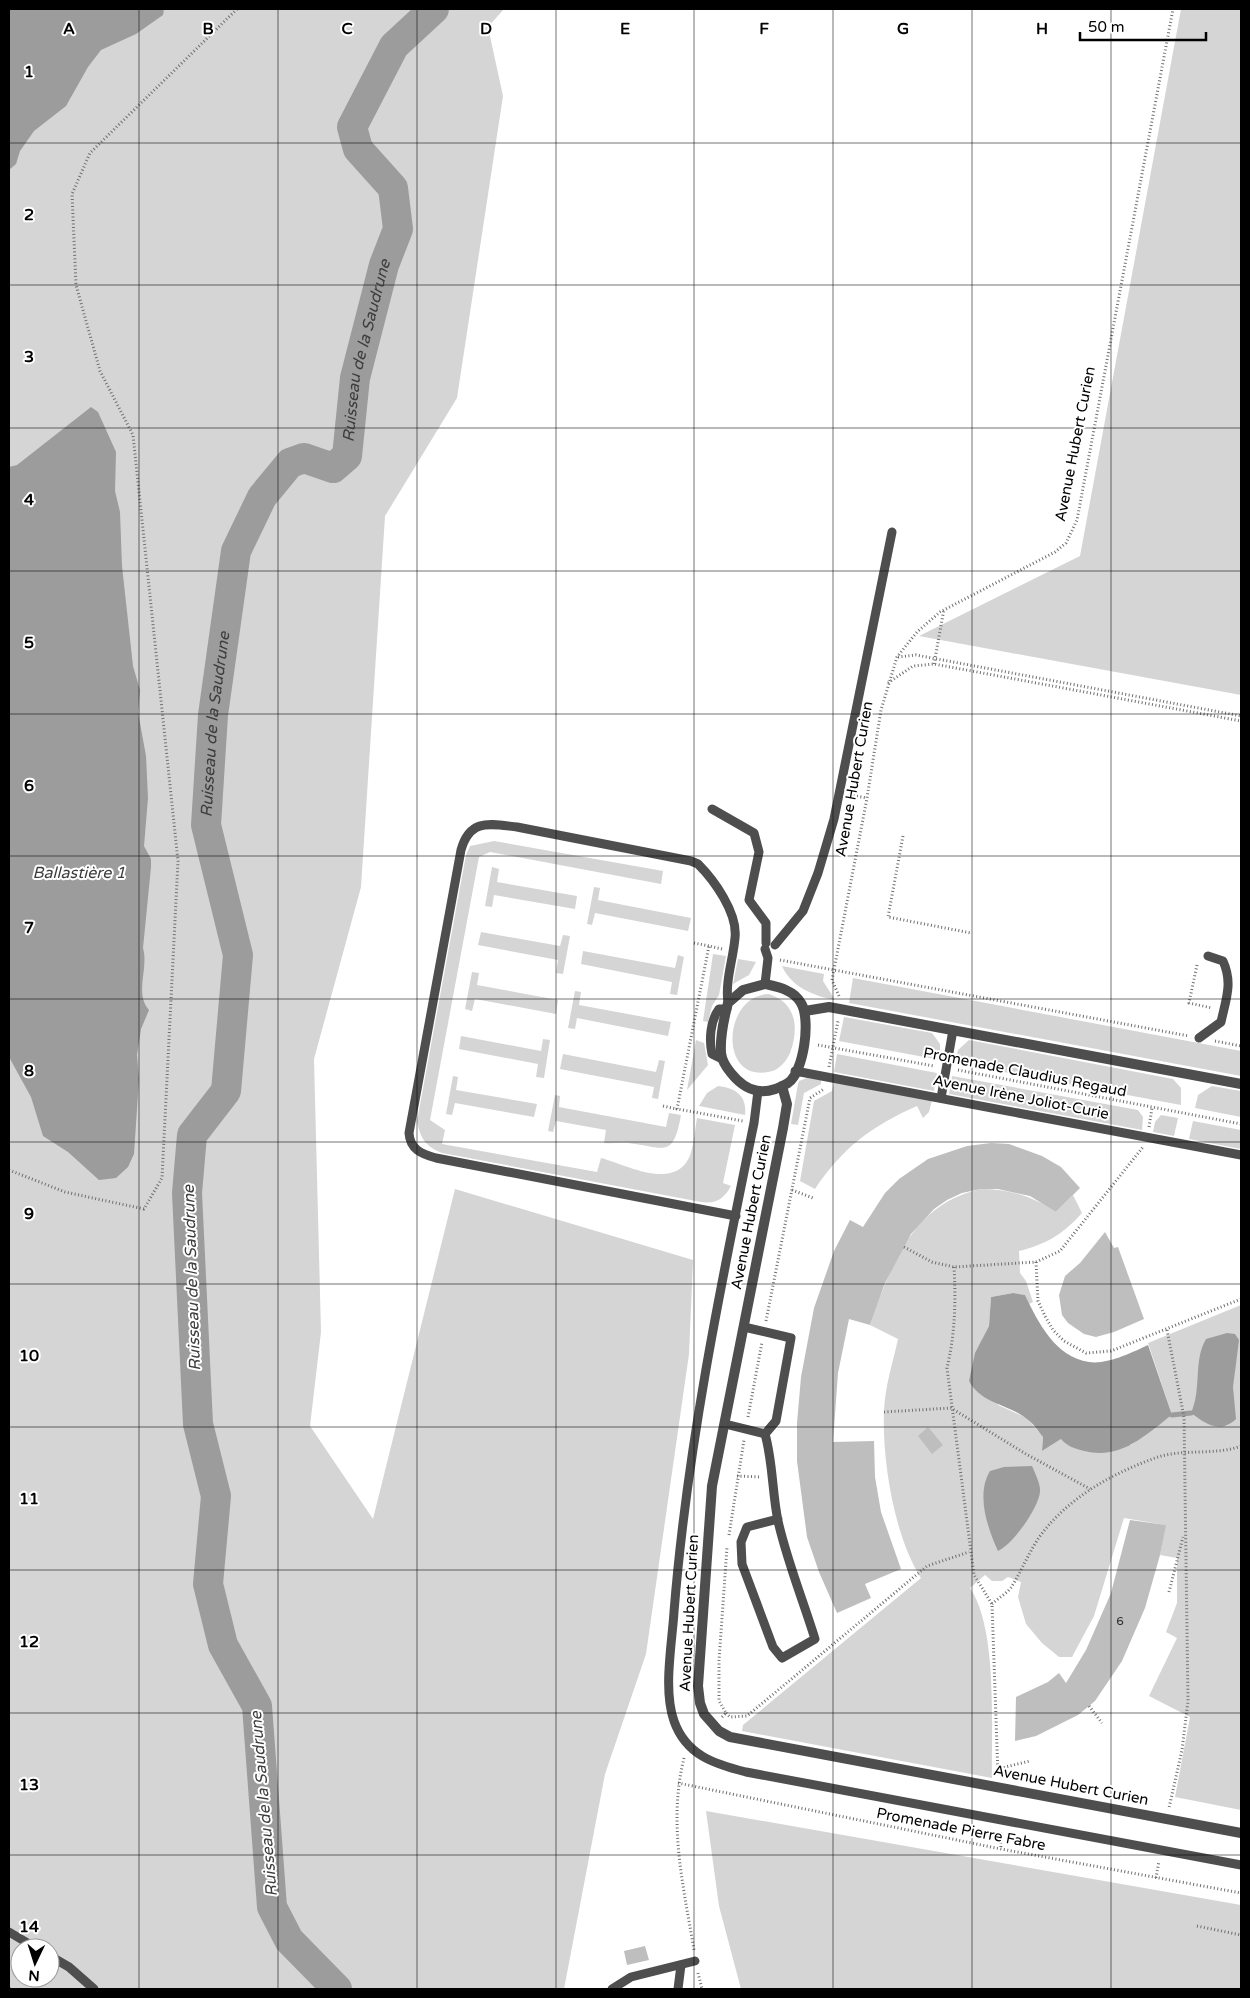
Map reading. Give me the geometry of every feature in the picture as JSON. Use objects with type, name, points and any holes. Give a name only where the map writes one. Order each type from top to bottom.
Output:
[{"type":"street","points":[[765,984],[784,988],[801,1001],[804,1011],[805,1043],[790,1081],[773,1091],[758,1092],[741,1085],[722,1060],[722,1043],[727,1006],[744,990],[765,984]]},
{"type":"street","points":[[804,1011],[829,1006],[1241,1084]]},
{"type":"street","name":"Avenue Hubert Curien","points":[[782,1086],[787,1104],[712,1486],[699,1656],[700,1703],[704,1714],[719,1731],[730,1737],[1241,1833]]},
{"type":"lane","points":[[770,949],[803,911],[818,873],[834,819],[892,532]]},
{"type":"lane","points":[[712,809],[754,834],[759,852],[749,900],[766,923],[770,949],[765,984]]},
{"type":"lane","points":[[727,1006],[726,990],[735,930],[730,911],[698,864],[691,860],[517,827],[490,824],[478,826],[469,832],[461,850],[409,1140],[416,1151],[436,1158],[736,1216]]},
{"type":"lane","points":[[1199,1038],[1221,1022],[1229,975],[1223,961],[1208,956]]},
{"type":"lane","points":[[941,1098],[953,1030]]},
{"type":"lane","name":"Avenue Irène Joliot-Curie","points":[[795,1071],[1241,1155]]},
{"type":"lane","points":[[758,1092],[704,1385],[679,1550],[669,1701],[674,1720],[691,1750],[703,1758],[722,1766],[1241,1865]]},
{"type":"lane","points":[[744,1327],[792,1338],[776,1421],[765,1434]]},
{"type":"lane","points":[[724,1424],[765,1434]]},
{"type":"lane","points":[[765,1434],[769,1447],[771,1476],[778,1519],[816,1639],[782,1658],[773,1647],[742,1564],[741,1542],[747,1527],[778,1519]]},
{"type":"lane","points":[[612,1989],[631,1978],[695,1961]]},
{"type":"lane","points":[[60,1962],[94,1989]]},
{"type":"lane","points":[[678,1989],[681,1965]]},
{"type":"path","points":[[9,1170],[65,1192],[144,1209],[162,1178],[178,862],[133,435],[100,371],[76,285],[72,194],[90,153],[237,9]]},
{"type":"path","name":"Avenue Hubert Curien","points":[[1173,9],[1077,520],[1066,543],[1055,552],[944,609],[917,632],[897,657],[881,710],[867,798],[834,969],[1199,1038]]},
{"type":"path","points":[[934,664],[944,609]]},
{"type":"path","points":[[897,657],[916,654],[1241,716]]},
{"type":"path","points":[[888,683],[912,666],[934,664],[1241,722]]},
{"type":"path","points":[[903,836],[888,917],[971,933]]},
{"type":"path","points":[[694,943],[709,946]]},
{"type":"path","points":[[1197,964],[1189,1003],[1224,1010]]},
{"type":"path","points":[[1199,1038],[1241,1046]]},
{"type":"path","name":"Promenade Claudius Regaud","points":[[805,1043],[1241,1124]]},
{"type":"path","points":[[827,1076],[825,1088],[810,1098],[737,1476],[726,1559],[720,1661],[719,1701],[726,1713],[730,1717],[748,1716],[927,1566],[969,1552]]},
{"type":"path","points":[[663,1106],[677,1109]]},
{"type":"path","points":[[904,1247],[932,1262],[954,1267],[1036,1262],[1060,1251],[1144,1145]]},
{"type":"path","points":[[792,1190],[813,1198]]},
{"type":"path","points":[[1036,1262],[1038,1301],[1053,1330],[1074,1348],[1086,1353],[1111,1351],[1241,1299]]},
{"type":"path","points":[[954,1267],[956,1299],[954,1339],[947,1368],[969,1552],[974,1574],[992,1604],[998,1787]]},
{"type":"path","points":[[1166,1330],[1184,1417],[1188,1701],[1182,1750],[1167,1819]]},
{"type":"path","points":[[884,1412],[951,1408],[1026,1454],[1090,1488]]},
{"type":"path","points":[[992,1604],[1011,1587],[1020,1567],[1042,1535],[1073,1501],[1090,1488],[1156,1458],[1183,1452],[1231,1450],[1241,1446]]},
{"type":"path","points":[[737,1476],[751,1479],[771,1476]]},
{"type":"path","points":[[1169,1592],[1185,1531]]},
{"type":"path","points":[[1089,1706],[1102,1723]]},
{"type":"path","points":[[719,1720],[726,1713]]},
{"type":"path","points":[[684,1757],[677,1783],[675,1817],[695,1961],[702,1989]]},
{"type":"path","points":[[998,1769],[1030,1761]]},
{"type":"path","name":"Promenade Pierre Fabre","points":[[677,1783],[1002,1849],[1241,1893]]},
{"type":"path","points":[[1000,1820],[1002,1849]]},
{"type":"path","points":[[1156,1878],[1161,1850]]},
{"type":"path","points":[[1197,1926],[1241,1935]]},
{"type":"shaded area","points":[[9,9],[504,9],[488,27],[503,96],[457,398],[385,516],[361,887],[314,1059],[321,1332],[310,1426],[373,1519],[455,1189],[693,1260],[689,1354],[646,1654],[605,1774],[564,1989],[9,1989]]},
{"type":"shaded area","points":[[1181,9],[1241,9],[1241,695],[919,636],[1080,556]]},
{"type":"shaded area","points":[[494,841],[663,871],[661,884],[490,852],[479,857],[430,1120],[445,1130],[442,1144],[597,1172],[601,1158],[637,1170],[663,1174],[675,1172],[684,1165],[691,1153],[697,1118],[735,1125],[723,1183],[731,1186],[719,1200],[701,1202],[442,1153],[428,1145],[422,1137],[417,1121],[466,855],[470,846]]},
{"type":"shaded area","points":[[492,867],[499,869],[497,882],[577,896],[575,909],[494,895],[492,907],[485,906]]},
{"type":"shaded area","points":[[594,887],[600,888],[598,900],[691,918],[688,931],[595,913],[592,925],[587,924]]},
{"type":"shaded area","points":[[481,932],[560,946],[563,935],[570,936],[563,974],[556,973],[558,960],[478,945]]},
{"type":"shaded area","points":[[583,951],[675,968],[678,955],[684,957],[677,995],[670,994],[672,982],[581,964]]},
{"type":"shaded area","points":[[713,954],[726,956],[719,995],[712,1006],[708,1022],[703,1021]]},
{"type":"shaded area","points":[[738,959],[756,962],[749,975],[733,984]]},
{"type":"shaded area","points":[[782,966],[824,974],[823,981],[835,1000],[811,993],[797,985],[791,980]]},
{"type":"shaded area","points":[[472,972],[479,973],[477,985],[558,1000],[556,1014],[475,999],[472,1011],[465,1009]]},
{"type":"shaded area","points":[[853,978],[1241,1051],[1241,1076],[849,1003]]},
{"type":"shaded area","points":[[575,991],[581,992],[579,1005],[671,1022],[668,1036],[577,1018],[575,1029],[568,1028]]},
{"type":"shaded area","points":[[769,994],[778,998],[790,1010],[795,1026],[793,1044],[784,1063],[778,1068],[768,1072],[752,1071],[741,1064],[734,1052],[732,1037],[735,1021],[742,1008],[754,998]]},
{"type":"shaded area","points":[[844,1017],[932,1033],[940,1044],[940,1060],[839,1041]]},
{"type":"shaded area","points":[[461,1036],[541,1051],[543,1039],[550,1040],[544,1078],[536,1077],[538,1064],[459,1049]]},
{"type":"shaded area","points":[[696,1040],[704,1043],[708,1065],[687,1090]]},
{"type":"shaded area","points":[[969,1040],[1173,1079],[1181,1088],[1181,1105],[955,1063],[958,1050]]},
{"type":"shaded area","points":[[563,1054],[656,1072],[659,1060],[665,1061],[658,1099],[652,1098],[654,1087],[560,1069]]},
{"type":"shaded area","points":[[837,1054],[937,1073],[934,1091],[834,1072]]},
{"type":"shaded area","points":[[453,1076],[458,1077],[456,1090],[537,1104],[534,1117],[455,1103],[452,1115],[446,1114]]},
{"type":"shaded area","points":[[952,1076],[1138,1110],[1143,1117],[1142,1130],[949,1094]]},
{"type":"shaded area","points":[[807,1078],[821,1080],[821,1084],[804,1093],[798,1125],[791,1124],[799,1081]]},
{"type":"shaded area","points":[[834,1082],[932,1100],[929,1112],[923,1118],[917,1106],[872,1130],[860,1139],[836,1161],[815,1189],[800,1181],[814,1101],[832,1091]]},
{"type":"shaded area","points":[[718,1086],[739,1094],[744,1103],[745,1115],[699,1106],[707,1093]]},
{"type":"shaded area","points":[[1212,1086],[1241,1091],[1241,1117],[1195,1108],[1198,1095]]},
{"type":"shaded area","points":[[555,1095],[560,1096],[559,1107],[666,1127],[669,1113],[681,1115],[678,1129],[670,1145],[658,1148],[628,1143],[604,1143],[606,1130],[556,1121],[553,1132],[548,1131]]},
{"type":"shaded area","points":[[1161,1115],[1178,1118],[1174,1136],[1153,1132],[1155,1122]]},
{"type":"shaded area","points":[[1193,1121],[1241,1130],[1241,1149],[1189,1139]]},
{"type":"shaded area","points":[[981,1189],[1001,1190],[1020,1194],[1056,1212],[1073,1195],[1082,1213],[1068,1227],[1054,1237],[1019,1251],[1020,1273],[1026,1281],[1033,1302],[1029,1304],[1025,1295],[1013,1293],[991,1297],[989,1326],[982,1340],[998,1405],[1027,1418],[1043,1437],[1042,1451],[1061,1439],[1131,1445],[1172,1415],[1148,1343],[1241,1305],[1241,1810],[1175,1797],[1190,1717],[1149,1696],[1177,1638],[1166,1632],[1177,1603],[1177,1558],[1160,1555],[1165,1525],[1124,1518],[1094,1616],[1072,1657],[1059,1657],[1042,1643],[1026,1624],[1018,1597],[1021,1582],[1008,1577],[1002,1581],[992,1581],[985,1575],[970,1588],[979,1606],[989,1653],[992,1706],[992,1778],[742,1731],[743,1725],[921,1578],[912,1561],[897,1520],[885,1452],[885,1402],[898,1339],[870,1325],[896,1260],[921,1223],[938,1208],[957,1197]]},
{"type":"shaded area","points":[[706,1811],[1241,1905],[1241,1989],[741,1989],[719,1906]]},
{"type":"water","points":[[9,9],[164,9],[163,15],[136,34],[101,50],[88,67],[66,106],[34,131],[20,151],[16,164],[9,170]]},
{"type":"water","name":"Ballastière 1","points":[[91,407],[98,412],[116,452],[115,491],[120,512],[122,566],[133,666],[140,690],[138,712],[146,756],[148,798],[144,846],[151,859],[143,948],[142,988],[145,1003],[149,1010],[141,1029],[137,1055],[139,1079],[134,1154],[128,1167],[116,1178],[99,1180],[68,1152],[43,1136],[31,1097],[9,1057],[9,467],[17,465]]},
{"type":"water","points":[[1013,1293],[1025,1295],[1049,1337],[1057,1346],[1077,1359],[1089,1362],[1104,1362],[1148,1345],[1172,1415],[1142,1438],[1121,1449],[1097,1453],[1084,1451],[1069,1446],[1061,1439],[1042,1451],[1043,1437],[1031,1423],[1020,1414],[981,1395],[969,1381],[975,1353],[989,1326],[991,1297]]},
{"type":"water","points":[[1227,1333],[1235,1334],[1239,1340],[1233,1387],[1236,1419],[1230,1424],[1219,1427],[1202,1421],[1191,1413],[1196,1394],[1200,1356],[1206,1339]]},
{"type":"water","points":[[1032,1466],[1040,1486],[1035,1507],[1017,1534],[998,1551],[990,1532],[983,1500],[986,1480],[990,1471],[1004,1467]]},
{"type":"building","points":[[991,1143],[1009,1144],[1042,1156],[1061,1167],[1080,1188],[1056,1212],[1030,1196],[998,1189],[981,1189],[962,1193],[947,1200],[934,1209],[911,1234],[885,1283],[870,1325],[849,1319],[838,1373],[833,1442],[874,1441],[875,1477],[881,1512],[901,1569],[865,1584],[871,1598],[837,1613],[819,1572],[807,1537],[797,1461],[797,1423],[801,1377],[814,1308],[834,1251],[850,1220],[863,1227],[885,1193],[899,1179],[928,1159],[967,1146]]},
{"type":"building","points":[[1105,1232],[1114,1248],[1118,1247],[1144,1319],[1114,1332],[1096,1337],[1084,1334],[1068,1323],[1062,1315],[1059,1295],[1065,1276],[1080,1263]]},
{"type":"building","points":[[928,1427],[943,1445],[932,1454],[918,1436]]},
{"type":"building","points":[[1130,1520],[1166,1525],[1160,1555],[1145,1608],[1122,1661],[1095,1701],[1078,1715],[1036,1736],[1015,1741],[1016,1697],[1048,1682],[1059,1673],[1066,1683],[1086,1650],[1111,1593]]},
{"type":"building","points":[[645,1946],[649,1960],[627,1965],[624,1951]]},
{"type":"waterway","name":"Ruisseau de la Saudrune","points":[[337,1989],[289,1940],[272,1907],[257,1706],[223,1645],[208,1584],[216,1496],[198,1424],[187,1193],[192,1135],[226,1091],[238,955],[206,825],[213,715],[236,551],[262,497],[290,463],[304,458],[333,468],[347,456],[355,378],[384,265],[398,229],[393,188],[358,149],[352,127],[394,46],[434,9]]},
{"type":"waterway","points":[[1172,1415],[1191,1413]]}]
